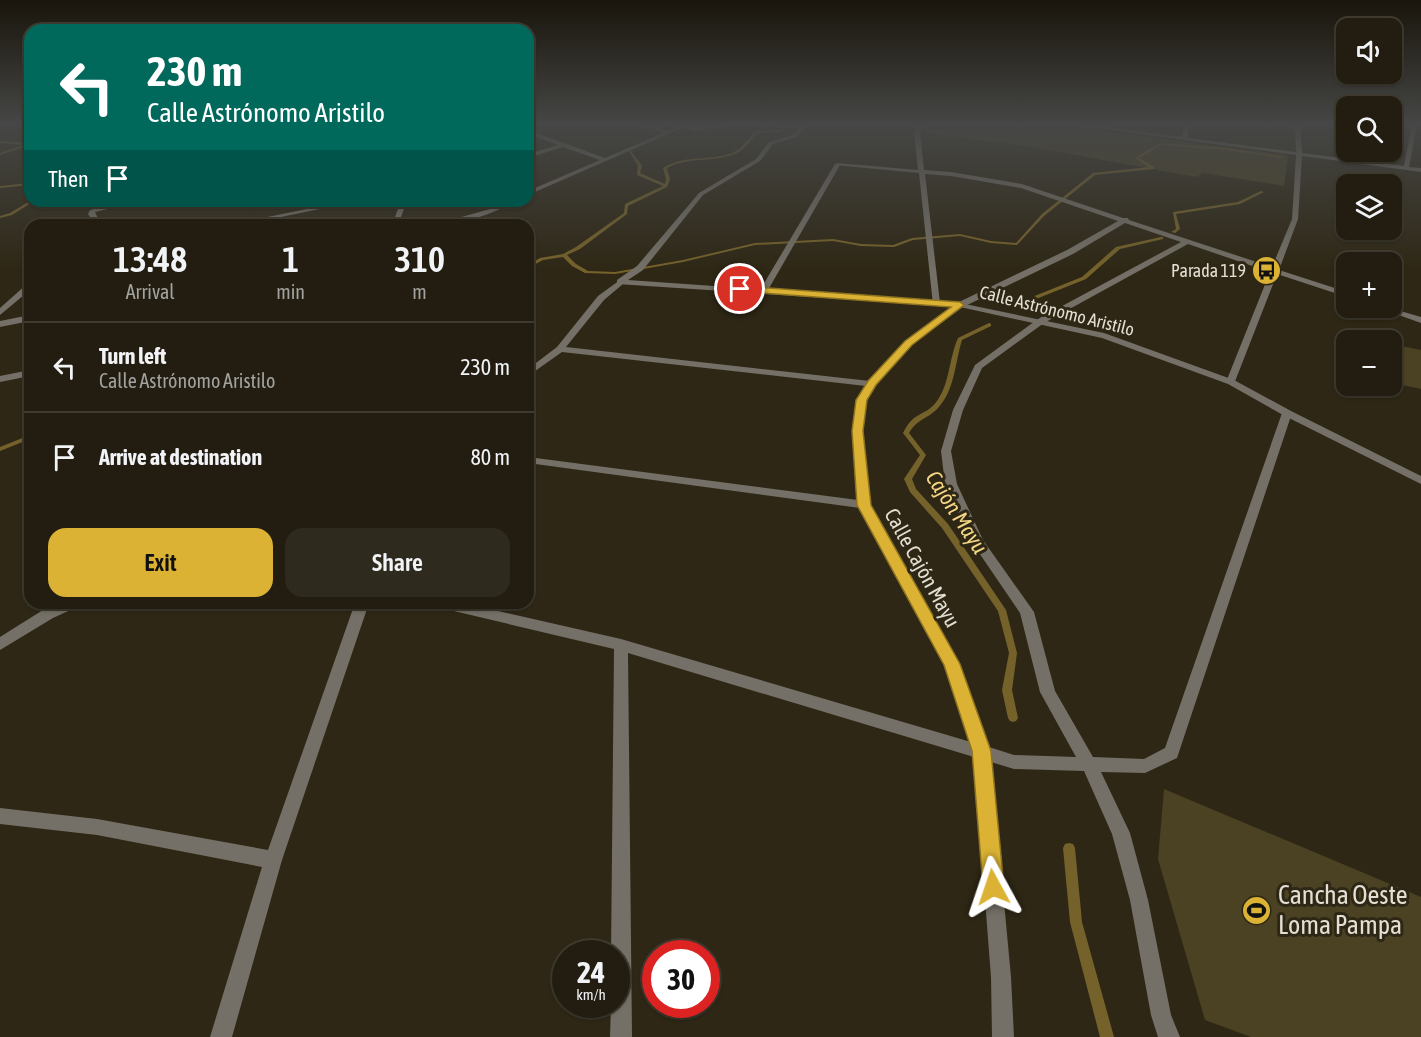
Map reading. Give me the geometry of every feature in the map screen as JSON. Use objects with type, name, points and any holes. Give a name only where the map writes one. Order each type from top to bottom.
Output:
[{"type":"street","points":[[534,190],[571,173]]},
{"type":"street","points":[[534,368],[560,349],[602,298],[640,268],[701,194],[735,173]]},
{"type":"street","points":[[764,290],[832,173]]},
{"type":"street","points":[[922,173],[936,303]]},
{"type":"street","points":[[945,173],[1022,186],[1336,291]]},
{"type":"street","points":[[1231,382],[1295,219],[1298,173]]},
{"type":"street","points":[[94,219],[92,211],[110,207]]},
{"type":"street","points":[[262,219],[325,207]]},
{"type":"street","points":[[475,219],[498,207]]},
{"type":"street","points":[[458,219],[492,210]]},
{"type":"street","name":"Calle Cajón Mayu","points":[[1003,1037],[1001,977],[981,751],[952,664],[864,505],[858,431],[862,400],[872,384],[908,343],[960,305],[1070,252],[1126,219]]},
{"type":"street","points":[[1169,1037],[1161,1015],[1139,900],[1121,833],[1089,765],[1048,692],[1027,612],[977,541],[951,484],[946,451],[958,410],[978,367],[1041,321],[1185,242]]},
{"type":"street","name":"Calle Astrónomo Aristilo","points":[[620,282],[960,305],[1104,336],[1231,382],[1287,413],[1421,480]]},
{"type":"street","points":[[0,312],[24,291]]},
{"type":"street","points":[[1402,314],[1421,320]]},
{"type":"street","points":[[0,324],[24,319]]},
{"type":"street","points":[[560,349],[872,384]]},
{"type":"street","points":[[0,379],[24,374]]},
{"type":"street","points":[[467,609],[621,645],[1014,762],[1145,766],[1171,753],[1287,413]]},
{"type":"street","points":[[534,461],[864,505]]},
{"type":"street","points":[[0,644],[59,609]]},
{"type":"street","points":[[221,1037],[273,860],[360,609]]},
{"type":"street","points":[[621,645],[621,1037]]},
{"type":"street","points":[[0,816],[97,827],[273,860]]},
{"type":"shaded area","points":[[1176,173],[1202,173],[1196,177]]},
{"type":"shaded area","points":[[1205,173],[1286,173],[1284,186]]},
{"type":"shaded area","points":[[1402,346],[1421,350],[1421,389],[1402,385]]},
{"type":"shaded area","points":[[1164,789],[1421,897],[1421,1037],[1251,1037],[1205,1020],[1158,859]]},
{"type":"waterway","points":[[638,173],[666,186]]},
{"type":"waterway","points":[[666,173],[666,186]]},
{"type":"waterway","points":[[564,255],[574,265],[587,272],[615,273],[683,261],[755,244],[833,240],[861,245],[894,246],[912,239],[960,235],[991,242],[1017,244],[1043,215],[1094,174],[1100,173]]},
{"type":"waterway","points":[[0,187],[24,185]]},
{"type":"waterway","points":[[564,255],[578,248],[626,213],[626,205],[666,186]]},
{"type":"waterway","name":"Cajón Mayu","points":[[1173,232],[1178,229],[1174,213],[1239,203],[1262,192]]},
{"type":"waterway","points":[[0,217],[11,214],[24,206]]},
{"type":"waterway","name":"Cajón Mayu","points":[[1024,306],[1034,298],[1084,278],[1118,248],[1161,238]]},
{"type":"waterway","points":[[534,264],[542,259],[564,255]]},
{"type":"waterway","name":"Cajón Mayu","points":[[989,325],[960,339],[949,383],[942,399],[933,410],[913,422],[906,433],[923,455],[908,479],[913,490],[945,526],[1002,610],[1013,653],[1007,690],[1013,718]]},
{"type":"waterway","points":[[0,449],[24,439]]},
{"type":"waterway","name":"Cajón Mayu","points":[[1069,848],[1076,922],[1107,1037]]},
{"type":"place","name":"Parada 119","points":[[1267,271]]},
{"type":"place","name":"Cancha Oeste Loma Pampa","points":[[1257,910]]},
{"type":"route","points":[[740,289],[960,305],[908,343],[872,384],[862,400],[858,431],[864,505],[952,664],[981,751],[993,887]]}]
